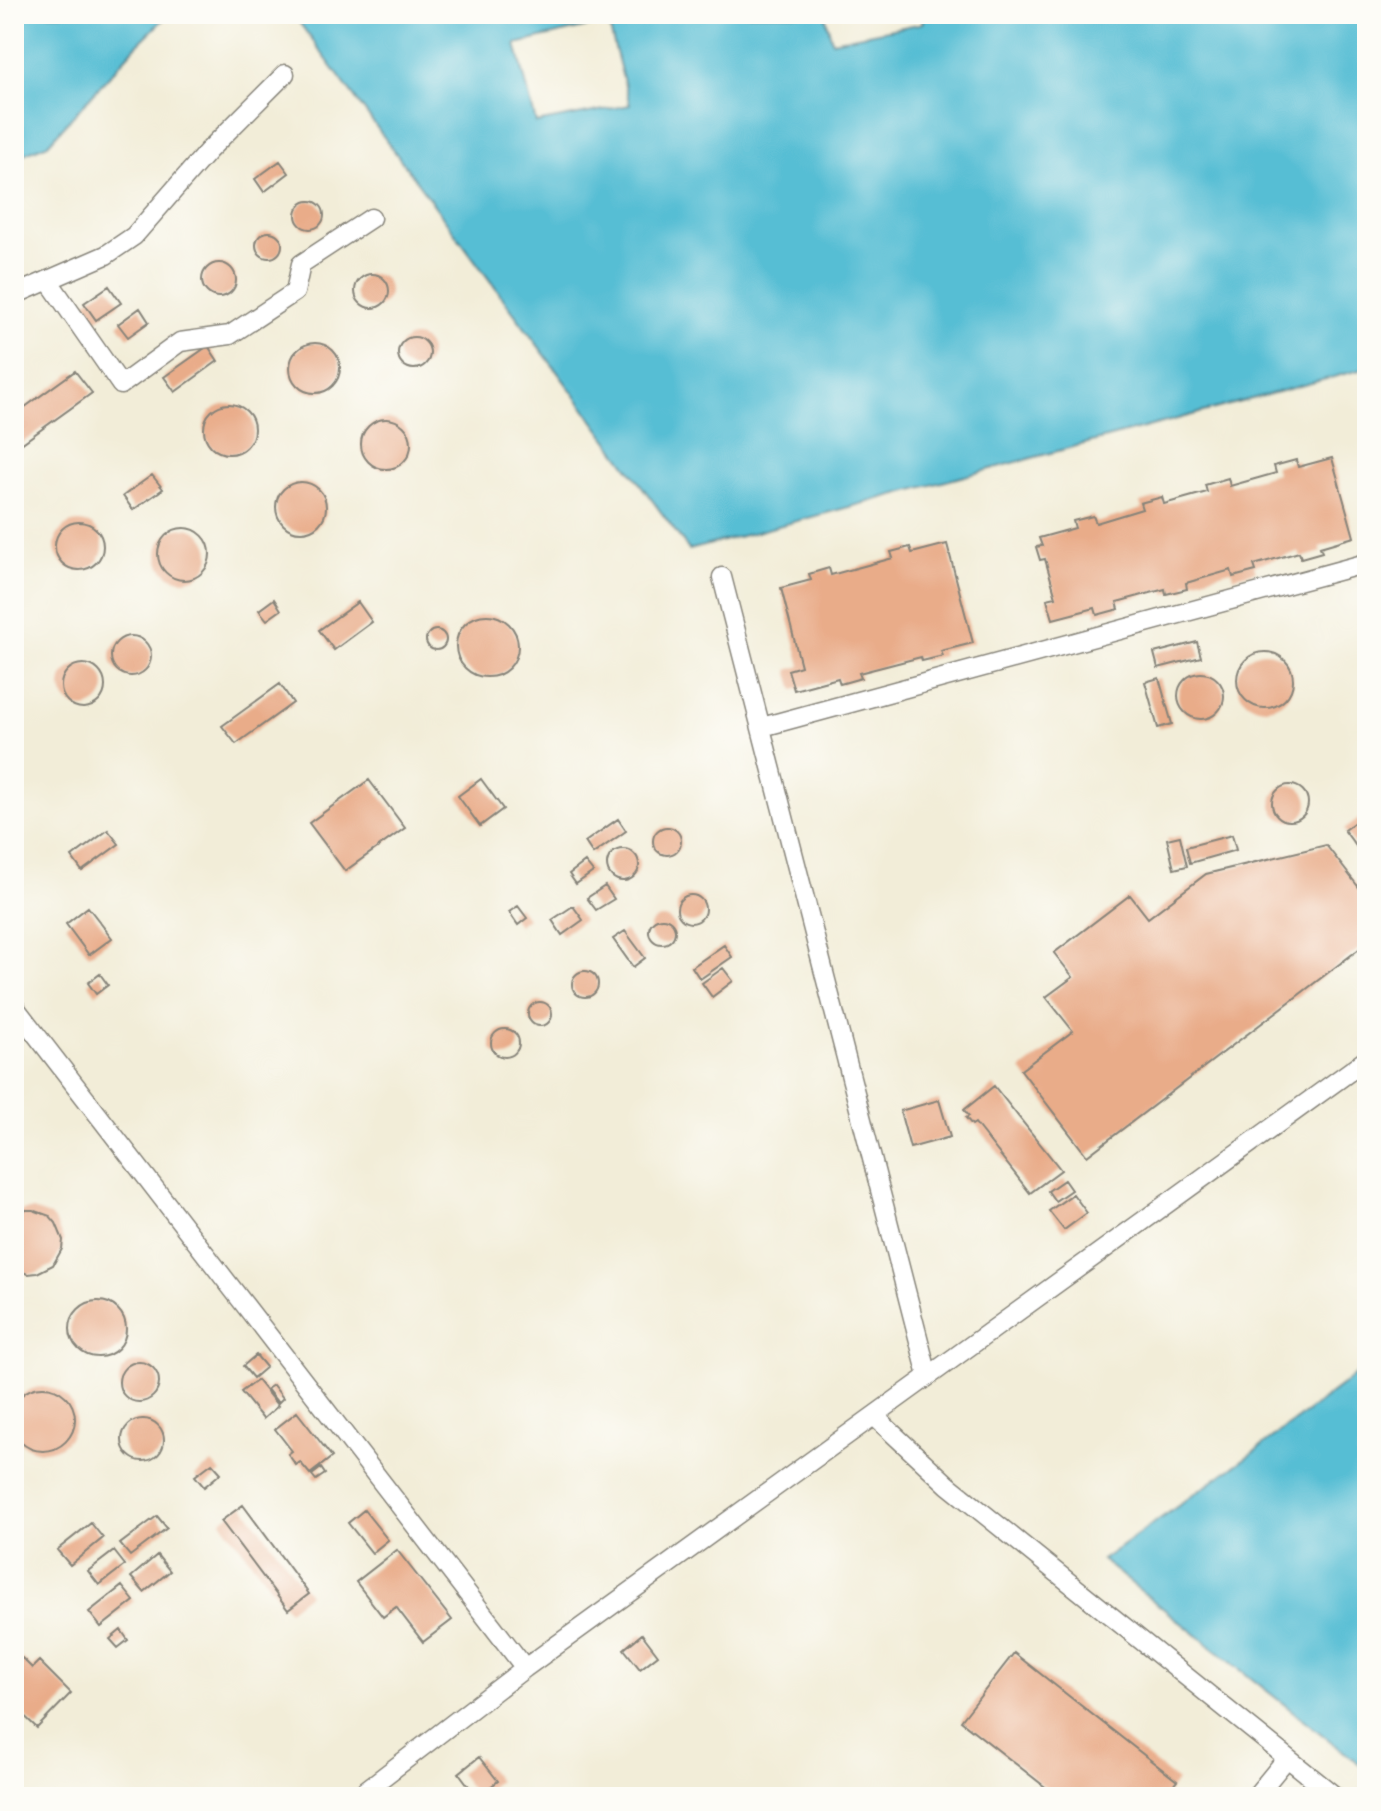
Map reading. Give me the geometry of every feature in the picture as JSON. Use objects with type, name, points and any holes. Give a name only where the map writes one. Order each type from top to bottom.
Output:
[{"type":"street","points":[[14,295],[106,255],[134,236],[208,151],[285,74]]},
{"type":"street","points":[[48,280],[121,385],[180,342],[230,335],[295,292],[301,264],[371,218]]},
{"type":"street","points":[[762,727],[1367,563]]},
{"type":"street","points":[[722,577],[928,1376]]},
{"type":"street","points":[[14,1006],[525,1668]]},
{"type":"street","points":[[357,1797],[525,1668],[1367,1059]]},
{"type":"street","points":[[874,1416],[948,1485],[1336,1797]]},
{"type":"street","points":[[1255,1797],[1287,1758]]},
{"type":"water","points":[[14,14],[169,14],[48,144],[14,158]]},
{"type":"water","points":[[293,14],[825,14],[832,41],[923,23],[921,14],[1367,14],[1367,368],[689,550]],"holes":[[[608,22],[630,105],[536,123],[516,44]]]},
{"type":"water","points":[[1367,1366],[1367,1770],[1102,1560],[1258,1449]]},
{"type":"building","points":[[280,161],[289,173],[264,192],[255,179]]},
{"type":"building","points":[[310,201],[320,205],[324,215],[320,225],[310,229],[300,225],[296,215],[300,205]]},
{"type":"building","points":[[269,232],[278,236],[282,245],[278,254],[269,258],[260,254],[256,245],[260,236]]},
{"type":"building","points":[[219,263],[231,268],[236,280],[231,292],[219,297],[207,292],[202,280],[207,268]]},
{"type":"building","points":[[372,274],[384,279],[389,291],[384,303],[372,308],[360,303],[355,291],[360,279]]},
{"type":"building","points":[[109,286],[121,303],[96,320],[84,303]]},
{"type":"building","points":[[140,308],[149,322],[128,337],[118,324]]},
{"type":"building","points":[[414,337],[425,342],[430,353],[425,364],[414,369],[403,364],[398,353],[403,342]]},
{"type":"building","points":[[315,343],[333,350],[340,368],[333,386],[315,393],[297,386],[290,368],[297,350]]},
{"type":"building","points":[[208,346],[218,361],[175,392],[164,377]]},
{"type":"building","points":[[75,371],[92,393],[14,449],[14,415]]},
{"type":"building","points":[[229,404],[247,411],[254,429],[247,447],[229,454],[211,447],[204,429],[211,411]]},
{"type":"building","points":[[386,419],[404,426],[411,444],[404,462],[386,469],[368,462],[361,444],[368,426]]},
{"type":"building","points":[[1332,458],[1354,537],[1320,547],[1322,552],[1301,558],[1299,552],[1254,565],[1256,571],[1233,577],[1231,570],[1186,583],[1187,589],[1166,594],[1165,589],[1117,602],[1119,609],[1097,615],[1095,608],[1053,619],[1047,599],[1056,597],[1045,559],[1040,560],[1036,547],[1042,546],[1039,538],[1075,528],[1073,521],[1093,516],[1096,523],[1142,509],[1140,503],[1162,497],[1164,504],[1207,492],[1205,485],[1228,478],[1230,486],[1276,473],[1274,466],[1296,460],[1298,467]]},
{"type":"building","points":[[152,475],[163,489],[133,510],[123,496]]},
{"type":"building","points":[[301,482],[319,489],[326,507],[319,525],[301,532],[283,525],[276,507],[283,489]]},
{"type":"building","points":[[79,522],[88,523],[96,529],[102,537],[102,555],[96,563],[88,569],[79,570],[70,569],[62,563],[56,555],[55,546],[56,537],[62,529],[70,523]]},
{"type":"building","points":[[184,528],[202,536],[210,554],[202,572],[184,580],[166,572],[158,554],[166,536]]},
{"type":"building","points":[[947,544],[973,643],[941,651],[943,656],[922,661],[921,657],[859,673],[861,678],[840,684],[838,678],[794,690],[788,670],[801,666],[781,588],[811,580],[809,574],[829,568],[831,575],[893,558],[891,552],[910,547],[912,553]]},
{"type":"building","points":[[14,590],[21,611],[14,624]]},
{"type":"building","points":[[274,599],[281,610],[267,620],[259,610]]},
{"type":"building","points":[[358,602],[372,622],[334,650],[319,630]]},
{"type":"building","points":[[481,615],[493,615],[509,624],[516,634],[516,658],[509,668],[493,677],[481,677],[461,663],[456,652],[456,640],[470,620]]},
{"type":"building","points":[[432,630],[440,630],[446,640],[440,650],[432,650],[426,644],[426,636]]},
{"type":"building","points":[[131,636],[145,642],[151,656],[145,670],[131,676],[117,670],[111,656],[117,642]]},
{"type":"building","points":[[1197,642],[1201,657],[1158,668],[1154,653]]},
{"type":"building","points":[[1265,652],[1285,660],[1293,680],[1285,700],[1265,708],[1245,700],[1237,680],[1245,660]]},
{"type":"building","points":[[83,664],[98,671],[105,686],[98,701],[83,708],[68,701],[61,686],[68,671]]},
{"type":"building","points":[[1201,673],[1217,680],[1224,696],[1217,712],[1201,719],[1185,712],[1178,696],[1185,680]]},
{"type":"building","points":[[1159,678],[1172,724],[1158,728],[1145,682]]},
{"type":"building","points":[[280,684],[293,703],[236,744],[222,726]]},
{"type":"building","points":[[481,779],[503,809],[480,826],[458,796]]},
{"type":"building","points":[[369,780],[405,828],[345,871],[309,823]]},
{"type":"building","points":[[1290,785],[1303,790],[1308,803],[1303,816],[1290,821],[1277,816],[1272,803],[1277,790]]},
{"type":"building","points":[[1367,813],[1367,861],[1344,830]]},
{"type":"building","points":[[618,819],[626,831],[593,854],[585,842]]},
{"type":"building","points":[[667,827],[677,831],[681,841],[677,851],[667,855],[657,851],[653,841],[657,831]]},
{"type":"building","points":[[108,830],[119,844],[82,871],[72,857]]},
{"type":"building","points":[[1232,835],[1236,850],[1190,863],[1186,847]]},
{"type":"building","points":[[1180,836],[1187,866],[1174,869],[1167,839]]},
{"type":"building","points":[[1326,845],[1367,898],[1367,943],[1087,1156],[1021,1070],[1073,1031],[1046,997],[1073,977],[1054,953],[1130,895],[1148,918],[1206,874]]},
{"type":"building","points":[[623,849],[634,854],[639,865],[634,876],[623,881],[612,876],[607,865],[612,854]]},
{"type":"building","points":[[585,862],[593,872],[576,884],[569,874]]},
{"type":"building","points":[[605,886],[614,899],[596,910],[587,898]]},
{"type":"building","points":[[691,895],[701,899],[705,909],[701,919],[691,923],[681,919],[677,909],[681,899]]},
{"type":"building","points":[[518,906],[527,918],[518,925],[509,912]]},
{"type":"building","points":[[573,906],[583,920],[562,935],[552,920]]},
{"type":"building","points":[[88,907],[112,938],[89,955],[66,924]]},
{"type":"building","points":[[662,918],[671,922],[675,931],[671,940],[662,944],[653,940],[649,931],[653,922]]},
{"type":"building","points":[[625,931],[645,958],[633,967],[613,939]]},
{"type":"building","points":[[724,945],[732,957],[700,979],[692,967]]},
{"type":"building","points":[[723,968],[733,981],[712,997],[702,983]]},
{"type":"building","points":[[585,971],[594,975],[598,984],[594,993],[585,997],[576,993],[572,984],[576,975]]},
{"type":"building","points":[[100,974],[108,985],[96,994],[88,983]]},
{"type":"building","points":[[540,1002],[551,1009],[552,1014],[545,1025],[540,1026],[529,1019],[528,1014],[535,1003]]},
{"type":"building","points":[[505,1029],[515,1033],[519,1043],[515,1053],[505,1057],[495,1053],[491,1043],[495,1033]]},
{"type":"building","points":[[994,1086],[1061,1170],[1030,1193],[975,1123],[972,1125],[966,1118],[969,1116],[964,1110]]},
{"type":"building","points":[[939,1100],[950,1137],[910,1148],[900,1111]]},
{"type":"building","points":[[1064,1180],[1071,1190],[1055,1201],[1048,1191]]},
{"type":"building","points":[[1073,1194],[1087,1213],[1064,1230],[1049,1211]]},
{"type":"building","points":[[24,1210],[50,1216],[63,1240],[62,1249],[53,1265],[37,1273],[28,1274],[14,1269],[14,1214]]},
{"type":"building","points":[[98,1301],[117,1310],[126,1329],[117,1348],[98,1357],[79,1348],[70,1329],[79,1310]]},
{"type":"building","points":[[256,1355],[266,1367],[253,1378],[243,1366]]},
{"type":"building","points":[[139,1362],[153,1368],[159,1382],[153,1396],[139,1402],[125,1396],[119,1382],[125,1368]]},
{"type":"building","points":[[257,1380],[278,1406],[263,1419],[241,1392]]},
{"type":"building","points":[[273,1385],[283,1398],[278,1403],[267,1389]]},
{"type":"building","points":[[37,1387],[49,1387],[66,1396],[73,1407],[73,1431],[66,1442],[49,1451],[37,1451],[25,1446],[16,1437],[11,1425],[11,1413],[16,1401],[25,1392]]},
{"type":"building","points":[[297,1412],[332,1457],[310,1474],[300,1462],[296,1465],[288,1454],[292,1451],[275,1429]]},
{"type":"building","points":[[143,1419],[158,1425],[164,1440],[158,1455],[143,1461],[128,1455],[122,1440],[128,1425]]},
{"type":"building","points":[[212,1463],[221,1473],[204,1487],[195,1476]]},
{"type":"building","points":[[321,1468],[325,1474],[316,1480],[312,1475]]},
{"type":"building","points":[[243,1505],[309,1594],[288,1610],[221,1521]]},
{"type":"building","points":[[364,1510],[388,1540],[372,1553],[348,1523]]},
{"type":"building","points":[[157,1516],[167,1528],[130,1556],[120,1544]]},
{"type":"building","points":[[91,1523],[103,1538],[70,1565],[57,1550]]},
{"type":"building","points":[[397,1550],[452,1620],[423,1642],[396,1607],[383,1617],[356,1582]]},
{"type":"building","points":[[114,1551],[125,1565],[99,1585],[88,1571]]},
{"type":"building","points":[[157,1555],[170,1571],[144,1592],[131,1577]]},
{"type":"building","points":[[122,1586],[134,1601],[101,1627],[89,1612]]},
{"type":"building","points":[[121,1630],[128,1640],[118,1648],[110,1639]]},
{"type":"building","points":[[642,1634],[658,1655],[640,1669],[624,1649]]},
{"type":"building","points":[[1014,1653],[1177,1781],[1164,1797],[1058,1797],[961,1721]]},
{"type":"building","points":[[22,1658],[32,1668],[39,1661],[71,1693],[37,1728],[14,1706],[14,1665]]},
{"type":"building","points":[[479,1757],[498,1781],[477,1797],[459,1773]]}]
